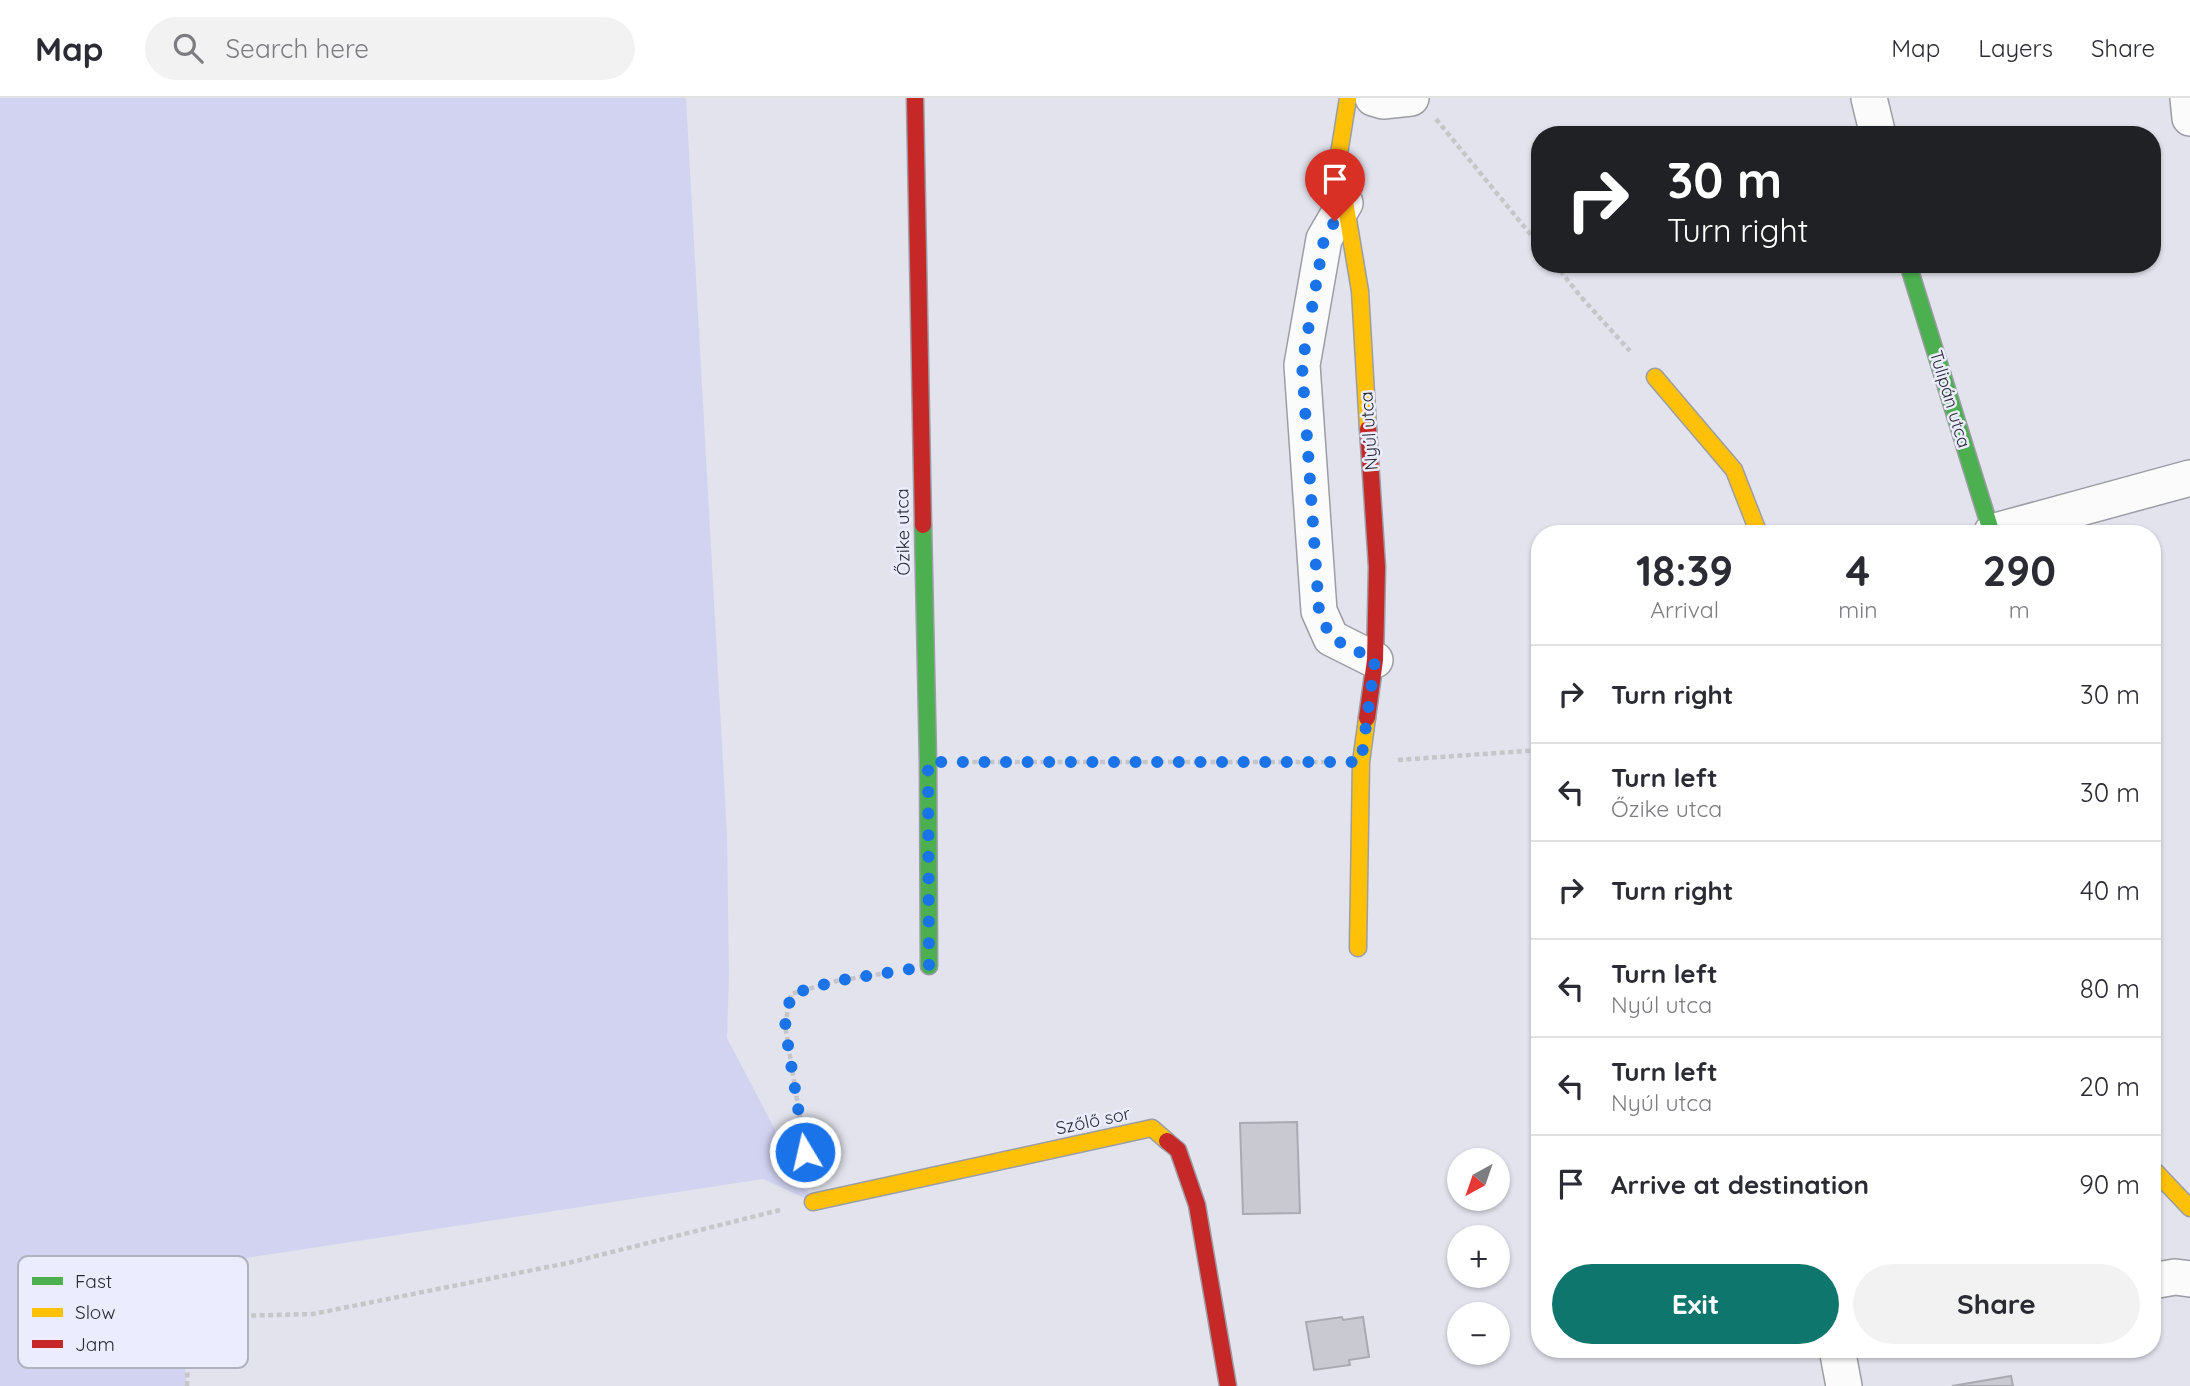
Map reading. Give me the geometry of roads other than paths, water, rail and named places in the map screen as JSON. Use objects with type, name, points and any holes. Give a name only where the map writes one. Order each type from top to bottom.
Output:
[{"type":"street","name":"Őzike utca","points":[[915,98],[928,762],[929,966]]},
{"type":"street","name":"Nyúl utca","points":[[1348,98],[1338,160],[1360,291],[1377,568],[1375,660],[1361,762],[1358,948]]},
{"type":"street","points":[[1869,98],[1876,126]]},
{"type":"street","points":[[2189,98],[2190,118]]},
{"type":"street","points":[[1345,203],[1324,239],[1302,365],[1319,611],[1331,638],[1375,660]]},
{"type":"street","name":"Tulipán utca","points":[[1911,273],[1990,525]]},
{"type":"street","points":[[1655,377],[1734,470],[1755,525]]},
{"type":"street","points":[[2021,525],[2190,478]]},
{"type":"street","name":"Szőlő sor","points":[[813,1202],[1152,1128],[1178,1150],[1197,1205],[1228,1386]]},
{"type":"street","points":[[2161,1178],[2190,1209]]},
{"type":"street","points":[[2161,1280],[2190,1279]]},
{"type":"street","points":[[1839,1358],[1844,1386]]}]
